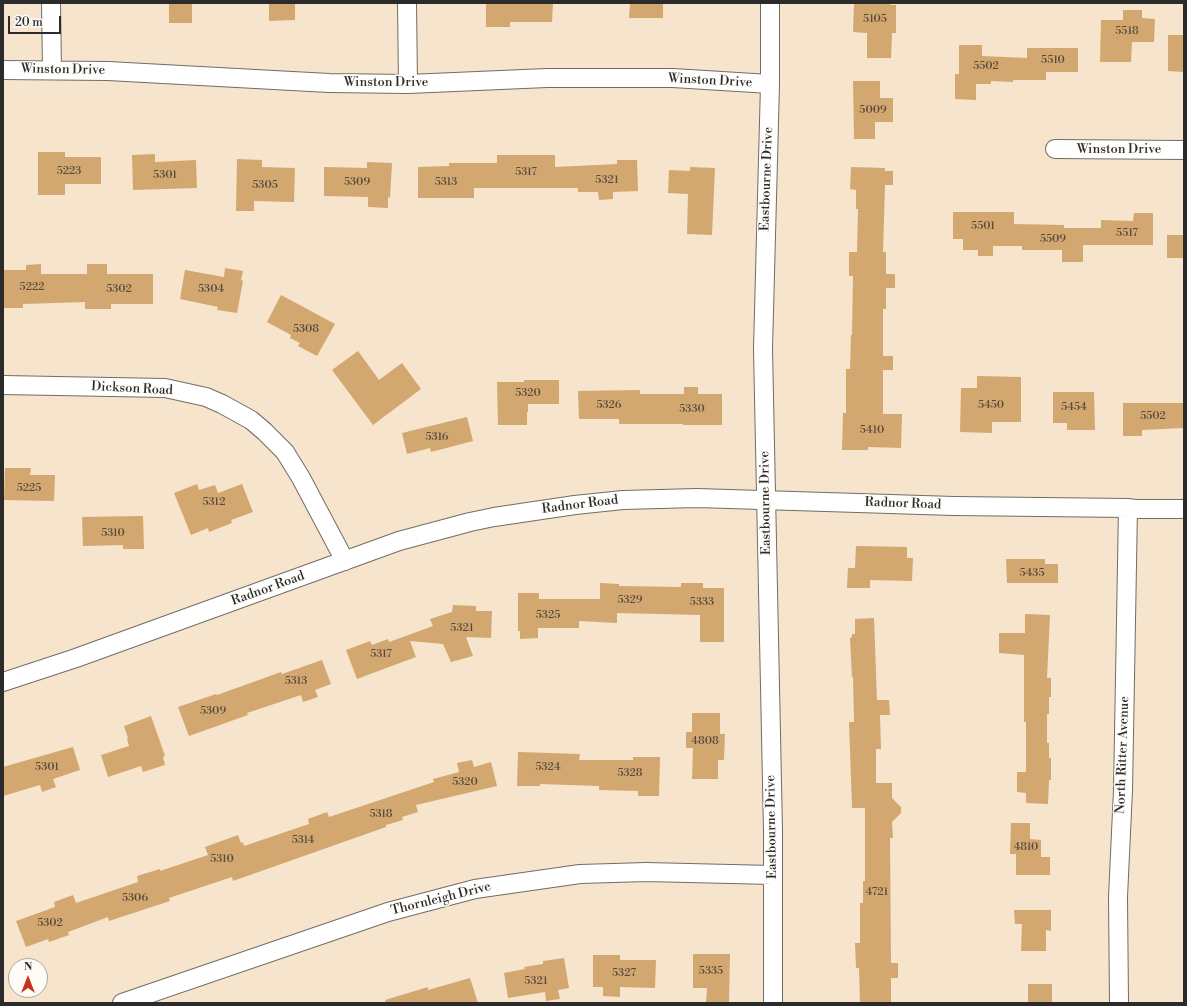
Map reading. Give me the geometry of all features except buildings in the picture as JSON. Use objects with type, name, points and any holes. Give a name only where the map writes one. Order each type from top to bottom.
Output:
[{"type":"street","points":[[51,3],[52,70]]},
{"type":"street","points":[[407,3],[408,84]]},
{"type":"street","name":"Eastbourne Drive","points":[[770,3],[770,84],[762,349],[773,875],[774,1003]]},
{"type":"street","name":"Winston Drive","points":[[3,70],[108,71],[329,84],[408,84],[547,78],[673,78],[770,84]]},
{"type":"street","name":"Winston Drive","points":[[1055,150],[1184,150]]},
{"type":"street","name":"Dickson Road","points":[[3,385],[165,388],[206,397],[227,406],[251,420],[285,452],[301,478],[345,561]]},
{"type":"street","name":"Radnor Road","points":[[3,682],[76,658],[399,541],[494,517],[575,505],[648,499],[697,498],[954,506],[1184,509]]},
{"type":"street","name":"North Ritter Avenue","points":[[1119,1003],[1118,897],[1124,790],[1128,508]]},
{"type":"street","name":"Thornleigh Drive","points":[[122,1003],[388,912],[475,889],[580,874],[646,872],[773,875]]}]
